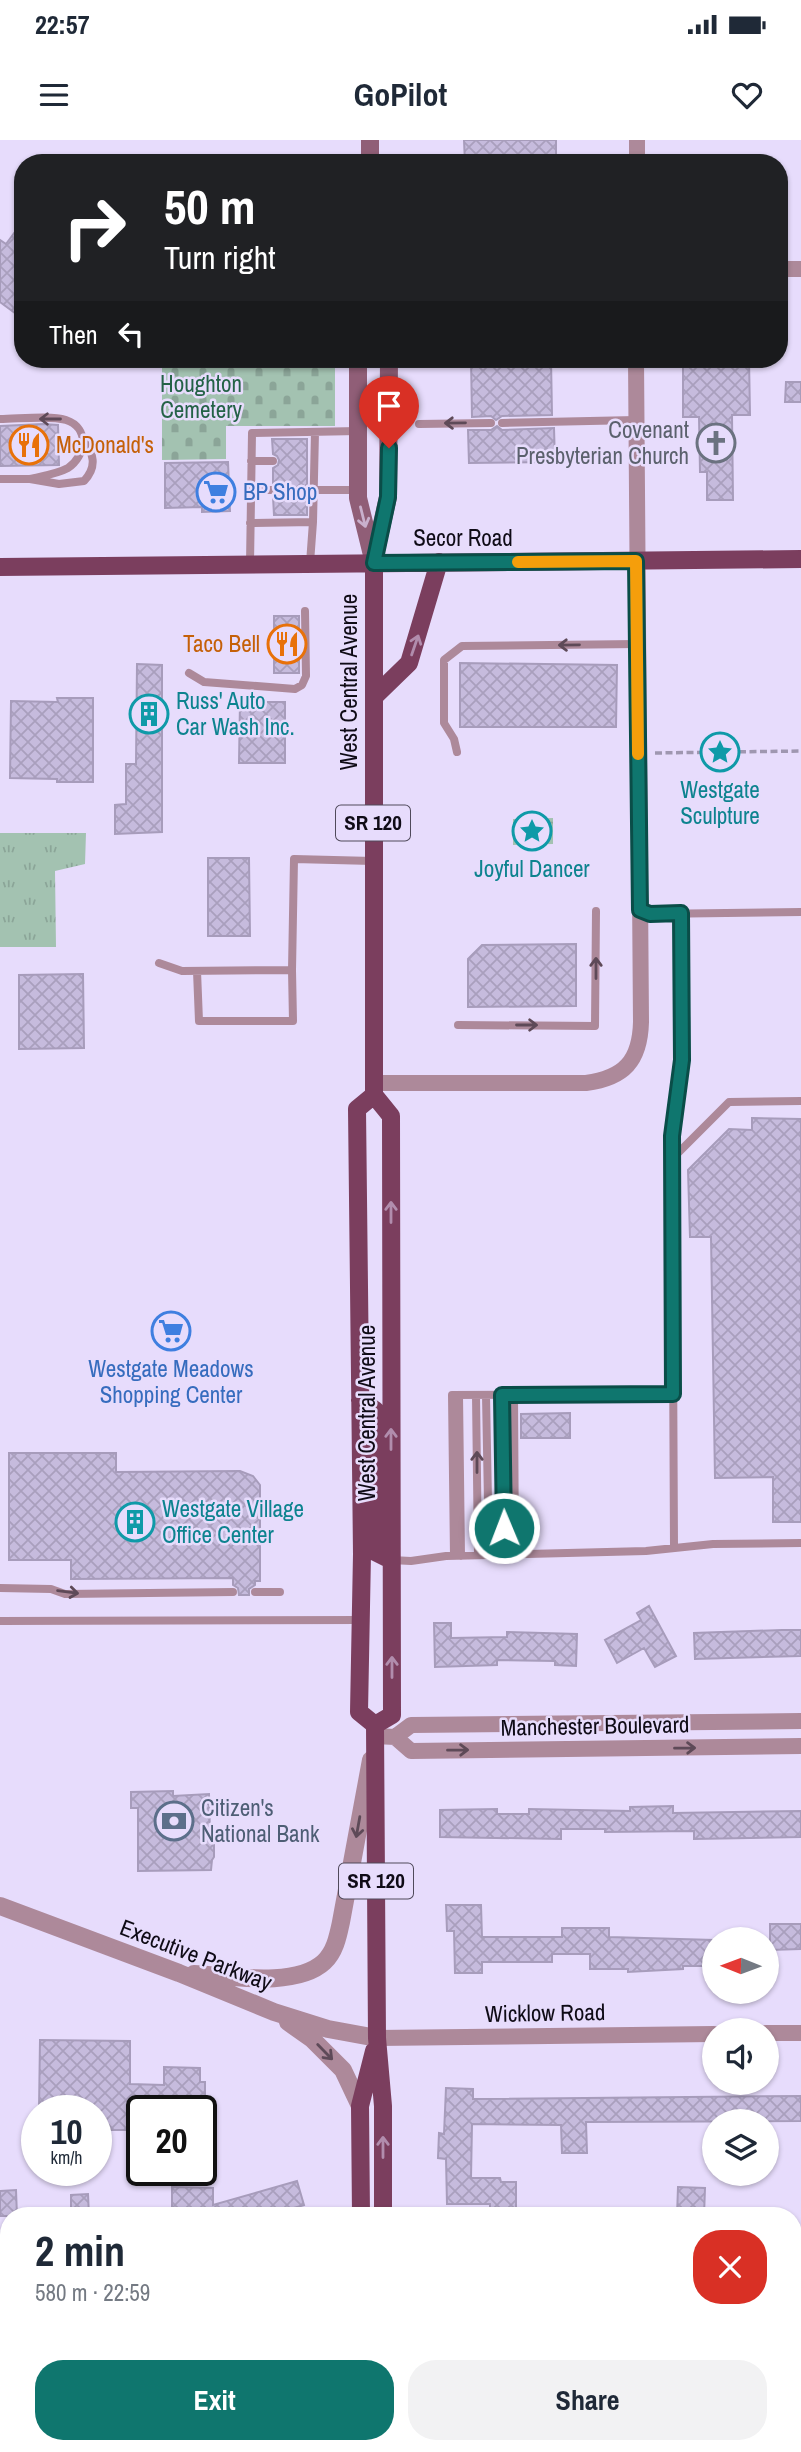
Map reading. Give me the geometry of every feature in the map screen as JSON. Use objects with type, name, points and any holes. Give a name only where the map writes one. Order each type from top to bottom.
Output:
[{"type":"main road","name":"West Central Avenue","points":[[358,368],[358,490],[374,563]]},
{"type":"main road","name":"West Central Avenue","points":[[375,1730],[392,1715],[391,1116],[374,1089],[373,861],[374,563],[388,497],[389,368]]},
{"type":"main road","name":"Secor Road","points":[[0,567],[801,559]]},
{"type":"main road","points":[[374,697],[409,663],[439,562]]},
{"type":"main road","name":"West Central Avenue","points":[[374,1089],[357,1110],[359,1712],[375,1730],[377,2038],[383,2106],[383,2207]]},
{"type":"main road","points":[[360,1400],[374,1410],[375,1552],[391,1560]]},
{"type":"main road","name":"West Central Avenue","points":[[361,2207],[360,2106],[377,2038]]},
{"type":"street","points":[[374,1089],[586,1083],[605,1080],[617,1075],[628,1065],[640,1038],[636,368]]},
{"type":"street","name":"Manchester Boulevard","points":[[395,1737],[411,1725],[801,1721]]},
{"type":"street","points":[[179,1973],[265,1978],[290,1976],[312,1971],[326,1961],[336,1944],[341,1922],[375,1730]]},
{"type":"street","name":"Manchester Boulevard","points":[[375,1730],[395,1737],[411,1751],[801,1746]]},
{"type":"street","name":"Executive Parkway","points":[[0,1906],[274,2012],[328,2029],[377,2038]]},
{"type":"street","points":[[274,2012],[313,2039],[343,2070],[360,2106]]},
{"type":"street","points":[[779,2033],[801,2033]]},
{"type":"street","name":"Wicklow Road","points":[[377,2038],[702,2034]]},
{"type":"lane","points":[[0,419],[63,419],[76,425],[94,457],[93,468],[84,481],[78,484],[0,479]]},
{"type":"lane","points":[[502,422],[636,421]]},
{"type":"lane","points":[[419,424],[491,423]]},
{"type":"lane","points":[[250,564],[252,433],[358,431]]},
{"type":"lane","points":[[310,564],[313,522],[311,460],[314,432]]},
{"type":"lane","points":[[30,479],[65,469],[75,462],[81,452],[82,433]]},
{"type":"lane","points":[[251,461],[273,461]]},
{"type":"lane","points":[[251,491],[273,490]]},
{"type":"lane","points":[[311,490],[358,490]]},
{"type":"lane","points":[[250,523],[313,522]]},
{"type":"lane","points":[[189,673],[204,682],[295,689],[302,685],[306,676],[305,611]]},
{"type":"lane","points":[[457,752],[444,723],[444,660],[462,646],[637,644]]},
{"type":"lane","points":[[197,971],[199,1021],[293,1021],[293,859],[373,861]]},
{"type":"lane","points":[[640,910],[650,914],[801,912]]},
{"type":"lane","points":[[458,1025],[595,1026],[596,911]]},
{"type":"lane","points":[[674,1548],[672,1136],[682,1060],[681,913]]},
{"type":"lane","points":[[159,963],[182,971],[292,970]]},
{"type":"lane","points":[[672,1159],[729,1102],[801,1101]]},
{"type":"lane","points":[[458,1556],[452,1395],[673,1394]]},
{"type":"lane","points":[[476,1395],[478,1555]]},
{"type":"lane","points":[[486,1395],[489,1555]]},
{"type":"lane","points":[[502,1395],[504,1554]]},
{"type":"lane","points":[[514,1395],[515,1554]]},
{"type":"lane","points":[[391,1560],[713,1544],[801,1543]]},
{"type":"lane","points":[[0,1588],[51,1589],[65,1594],[233,1592]]},
{"type":"lane","points":[[255,1592],[279,1592]]},
{"type":"lane","points":[[0,1621],[360,1620]]},
{"type":"path","points":[[655,753],[801,751]]},
{"type":"green space","name":"Houghton Cemetery","points":[[162,368],[335,368],[335,426],[226,426],[226,459],[162,460]]},
{"type":"green space","points":[[553,818],[553,844],[513,845],[513,819]]},
{"type":"green space","points":[[0,833],[86,833],[85,864],[55,871],[56,947],[0,947]]},
{"type":"building","points":[[464,140],[556,140],[556,154],[465,154]]},
{"type":"building","points":[[14,233],[14,312],[0,302],[0,240],[6,244]]},
{"type":"building","points":[[471,368],[551,368],[552,415],[502,416],[496,420],[491,416],[472,417]]},
{"type":"building","name":"Covenant Presbyterian Church","points":[[683,368],[749,368],[750,415],[732,415],[733,500],[707,500],[707,472],[700,472],[699,417],[683,417]]},
{"type":"building","points":[[786,382],[801,382],[801,402],[785,402]]},
{"type":"building","name":"McDonald's","points":[[58,425],[59,465],[0,466],[0,426]]},
{"type":"building","points":[[497,426],[502,430],[554,428],[555,462],[469,463],[468,430],[491,430]]},
{"type":"building","points":[[272,439],[307,439],[307,484],[302,489],[307,496],[307,515],[274,515],[273,497],[278,494],[279,489],[273,483],[273,468],[278,465],[279,460],[273,454]]},
{"type":"building","points":[[228,462],[230,511],[202,512],[202,507],[165,508],[165,463]]},
{"type":"building","name":"Taco Bell","points":[[274,616],[299,616],[299,673],[274,673]]},
{"type":"building","points":[[460,663],[617,665],[616,727],[460,727]]},
{"type":"building","name":"Russ' Auto Car Wash Inc.","points":[[137,664],[162,665],[162,832],[115,834],[115,805],[126,804],[126,764],[136,764]]},
{"type":"building","points":[[57,698],[93,698],[93,782],[10,778],[11,701],[58,702]]},
{"type":"building","points":[[240,702],[285,702],[285,763],[239,763]]},
{"type":"building","points":[[208,858],[249,858],[250,936],[208,936]]},
{"type":"building","points":[[576,944],[576,1006],[468,1007],[468,959],[482,945]]},
{"type":"building","points":[[83,974],[84,1048],[19,1049],[19,975]]},
{"type":"building","points":[[752,1118],[801,1119],[801,1522],[773,1522],[773,1477],[715,1478],[711,1237],[690,1237],[688,1170],[729,1129],[752,1130]]},
{"type":"building","points":[[570,1413],[570,1438],[521,1438],[521,1414]]},
{"type":"building","name":"Westgate Village Office Center","points":[[9,1453],[116,1453],[116,1472],[240,1471],[253,1476],[260,1485],[260,1581],[255,1581],[255,1585],[249,1589],[249,1595],[239,1595],[238,1588],[233,1585],[233,1578],[71,1579],[71,1560],[9,1560]]},
{"type":"building","points":[[649,1606],[676,1656],[655,1667],[644,1648],[617,1663],[605,1640],[641,1620],[637,1613]]},
{"type":"building","points":[[434,1623],[451,1623],[451,1638],[507,1637],[507,1632],[577,1634],[576,1666],[555,1665],[555,1661],[497,1660],[497,1665],[435,1667]]},
{"type":"building","points":[[801,1630],[801,1656],[695,1659],[694,1633]]},
{"type":"building","name":"Citizen's National Bank","points":[[173,1791],[173,1796],[209,1794],[210,1834],[214,1836],[211,1870],[138,1871],[138,1808],[131,1808],[131,1792]]},
{"type":"building","points":[[673,1806],[673,1813],[801,1811],[801,1837],[694,1839],[694,1831],[605,1832],[605,1829],[561,1829],[561,1839],[440,1837],[440,1810],[497,1809],[497,1814],[529,1814],[529,1809],[630,1811],[630,1807]]},
{"type":"building","points":[[446,1905],[481,1905],[482,1937],[562,1937],[562,1928],[609,1928],[609,1937],[702,1940],[702,1966],[628,1972],[628,1969],[590,1969],[590,1954],[552,1954],[552,1962],[482,1962],[482,1973],[455,1973],[454,1931],[447,1931]]},
{"type":"building","points":[[770,1924],[801,1924],[801,1949],[779,1950],[779,1927],[770,1927]]},
{"type":"building","points":[[40,2040],[130,2041],[130,2084],[164,2085],[164,2067],[200,2068],[200,2082],[205,2082],[205,2095],[126,2095],[126,2130],[112,2130],[112,2095],[39,2095]]},
{"type":"building","points":[[446,2088],[473,2089],[473,2099],[801,2096],[801,2121],[779,2121],[779,2109],[702,2109],[702,2121],[586,2122],[587,2153],[562,2153],[561,2125],[472,2124],[471,2178],[500,2178],[501,2182],[516,2182],[516,2207],[447,2204],[446,2159],[438,2158],[439,2133],[444,2134]]},
{"type":"building","points":[[297,2181],[304,2205],[172,2207],[172,2187],[213,2188],[213,2205]]},
{"type":"building","points":[[678,2187],[705,2188],[704,2207],[677,2207]]},
{"type":"building","points":[[16,2190],[17,2207],[0,2207],[0,2191]]},
{"type":"building","points":[[88,2194],[89,2207],[71,2207],[71,2195]]},
{"type":"slow traffic","points":[[518,562],[636,561],[638,754]]},
{"type":"place","name":"Covenant Presbyterian Church","points":[[716,443]]},
{"type":"place","name":"McDonald's","points":[[29,445]]},
{"type":"place","name":"BP Shop","points":[[216,492]]},
{"type":"place","name":"Taco Bell","points":[[287,644]]},
{"type":"place","name":"Russ' Auto Car Wash Inc.","points":[[149,714]]},
{"type":"place","name":"Westgate Sculpture","points":[[720,752]]},
{"type":"place","name":"Joyful Dancer","points":[[532,831]]},
{"type":"place","name":"Westgate Meadows Shopping Center","points":[[171,1331]]},
{"type":"place","name":"Westgate Village Office Center","points":[[135,1522]]},
{"type":"place","name":"Citizen's National Bank","points":[[174,1821]]},
{"type":"route","points":[[389,448],[388,497],[374,563],[636,561],[640,910],[650,914],[681,913],[682,1060],[672,1136],[673,1394],[502,1395],[504,1528]]}]
